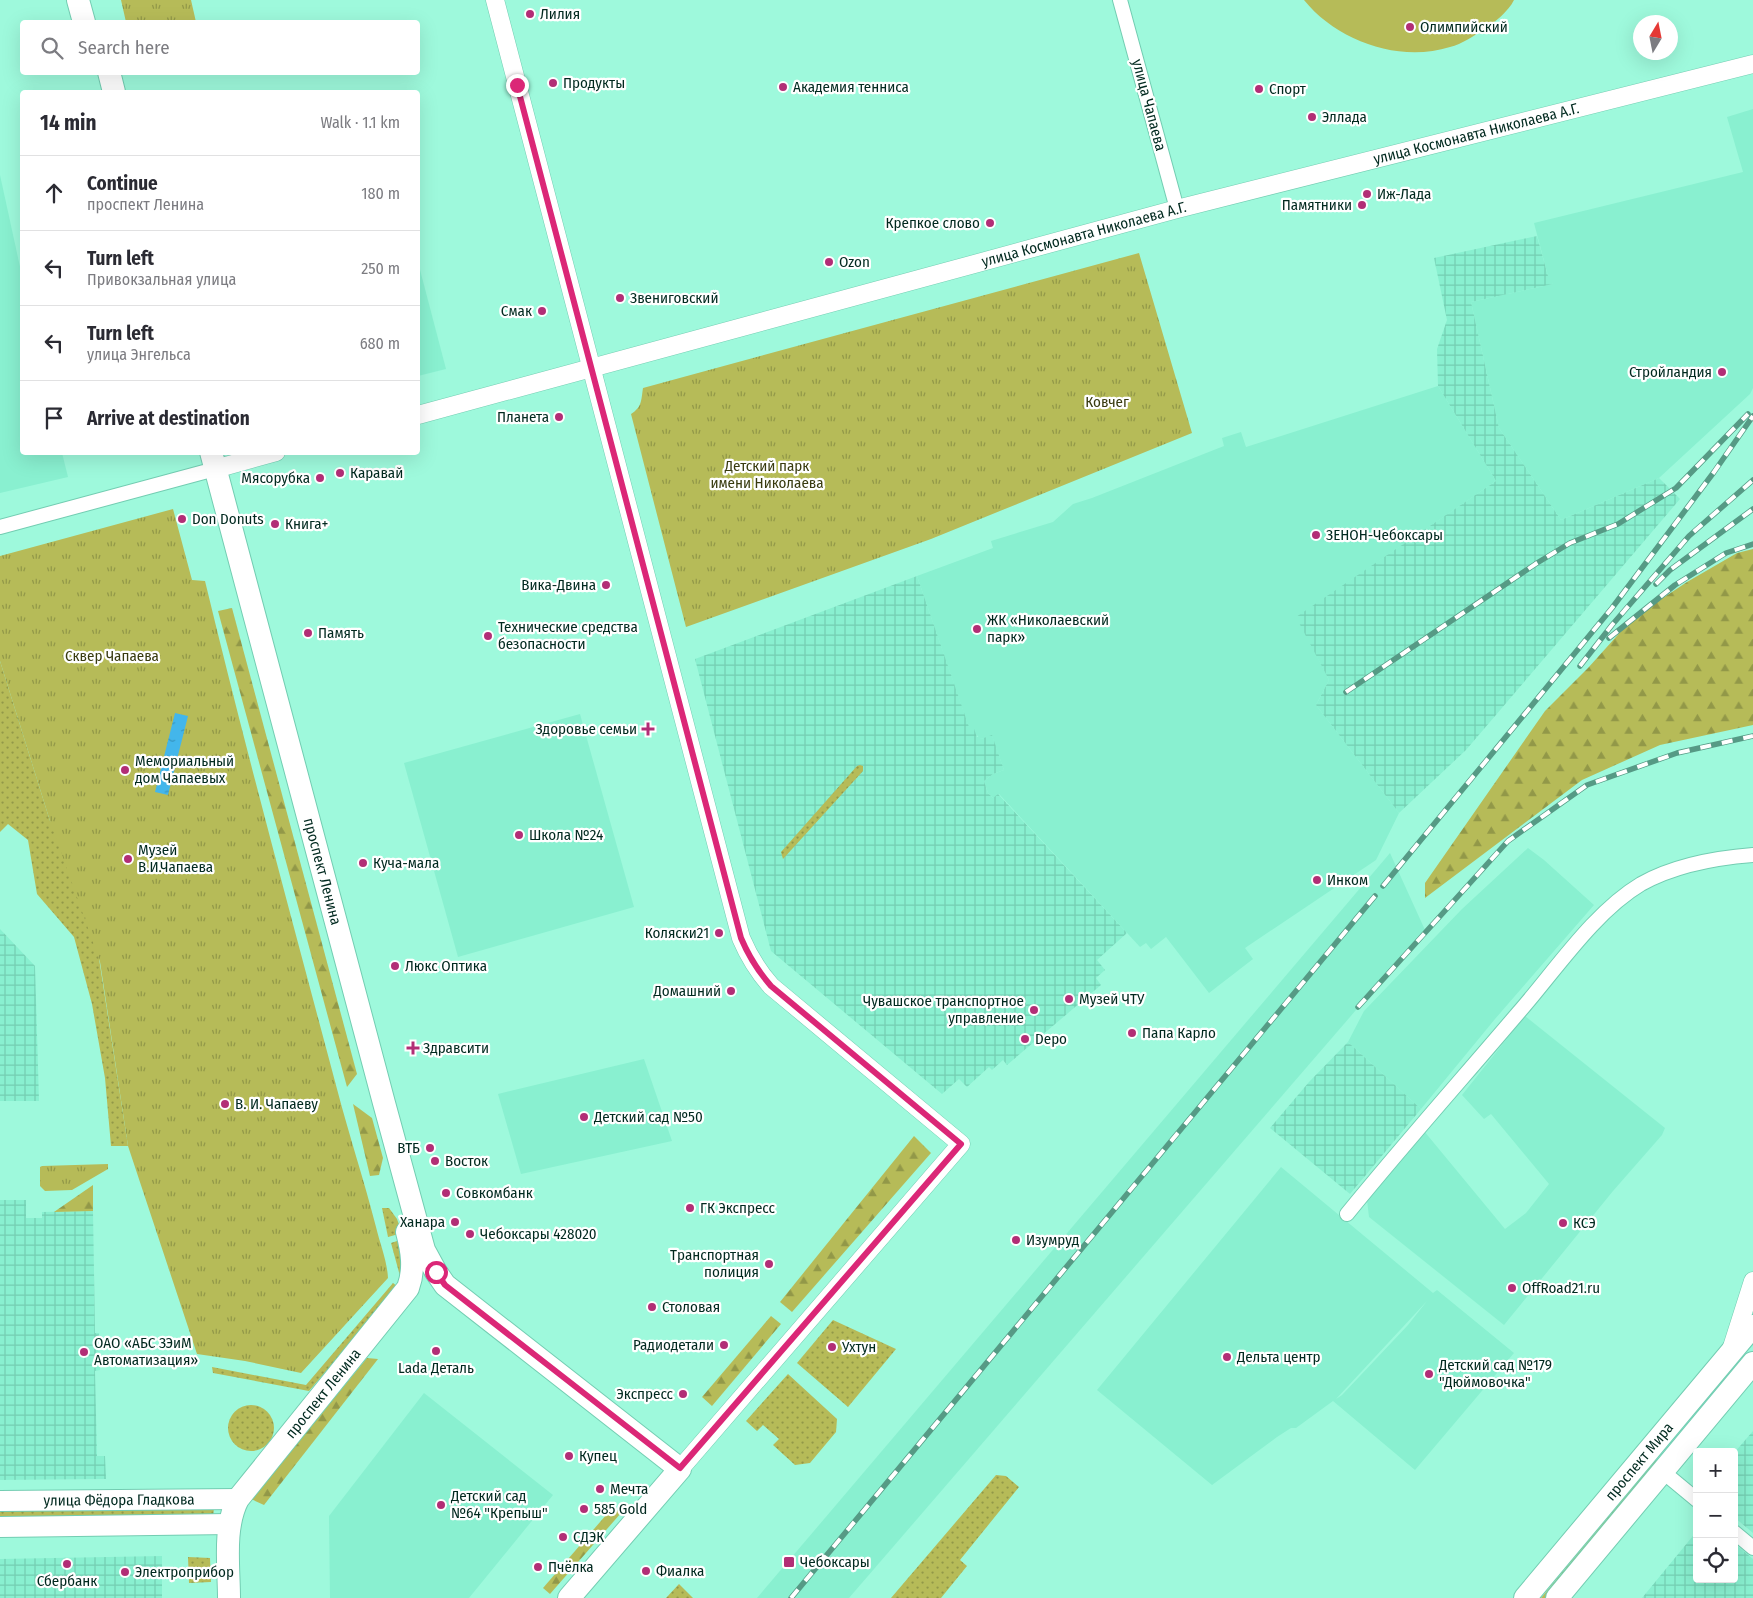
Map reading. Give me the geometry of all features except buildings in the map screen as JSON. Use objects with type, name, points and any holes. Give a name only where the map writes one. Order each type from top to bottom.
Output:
[{"type":"main road","points":[[78,0],[83,20]]},
{"type":"main road","points":[[90,0],[95,20]]},
{"type":"main road","points":[[98,75],[102,90]]},
{"type":"main road","points":[[110,75],[114,90]]},
{"type":"main road","name":"проспект Ленина","points":[[207,461],[421,1239],[429,1260],[445,1285],[680,1468]]},
{"type":"main road","name":"проспект Ленина","points":[[207,461],[411,1246],[413,1269],[408,1288],[238,1499]]},
{"type":"main road","points":[[408,1288],[426,1281],[445,1285]]},
{"type":"main road","name":"проспект Мира","points":[[1525,1598],[1753,1326]]},
{"type":"main road","name":"проспект Мира","points":[[1557,1598],[1753,1363]]},
{"type":"main road","points":[[1661,1436],[1679,1452]]},
{"type":"main road","points":[[569,1598],[680,1468]]},
{"type":"main road","points":[[229,1598],[230,1524],[238,1499]]},
{"type":"main road","name":"улица Фёдора Гладкова","points":[[0,1501],[238,1499]]},
{"type":"main road","name":"улица Фёдора Гладкова","points":[[0,1527],[230,1524]]},
{"type":"street","points":[[495,0],[741,938],[749,958],[771,986],[961,1144],[680,1468]]},
{"type":"street","name":"улица Чапаева","points":[[1120,0],[1177,209]]},
{"type":"street","name":"улица Космонавта Николаева А.Г.","points":[[420,414],[1177,209],[1753,64]]},
{"type":"street","points":[[0,527],[91,502],[207,461],[253,455]]},
{"type":"street","points":[[1347,1214],[1411,1135],[1519,1012],[1596,920],[1614,903],[1640,885],[1668,870],[1696,863],[1753,855]]},
{"type":"street","points":[[1731,1352],[1753,1281]]},
{"type":"street","points":[[1662,1472],[1693,1497]]},
{"type":"street","points":[[1738,1535],[1753,1548]]},
{"type":"shaded area","points":[[1753,109],[1753,388],[1750,394],[1659,478],[1561,520],[1499,428],[1471,302],[1553,284],[1548,276],[1534,223],[1743,172],[1727,117]]},
{"type":"shaded area","points":[[0,175],[20,267],[20,455],[62,455],[68,477],[0,493]]},
{"type":"shaded area","points":[[1537,236],[1548,276],[1551,276],[1553,284],[1471,302],[1499,428],[1561,520],[1659,478],[1680,499],[1466,750],[1399,813],[1316,705],[1329,680],[1296,617],[1496,481],[1438,386],[1437,349],[1447,320],[1434,258]]},
{"type":"shaded area","points":[[420,270],[446,369],[420,376]]},
{"type":"shaded area","points":[[1438,386],[1496,481],[1297,617],[1329,680],[1316,705],[1399,813],[1376,860],[1245,948],[1253,959],[1209,993],[1166,937],[1151,949],[1146,943],[1140,947],[999,794],[994,799],[988,793],[984,781],[993,774],[1004,770],[992,736],[981,739],[969,728],[917,576],[993,548],[991,541],[1053,522],[1073,504],[1224,446],[1222,438],[1241,432],[1246,447]]},
{"type":"shaded area","points":[[917,576],[969,727],[973,726],[977,737],[980,736],[981,739],[992,735],[1004,770],[993,774],[984,781],[988,793],[993,798],[998,794],[1127,933],[1097,960],[1105,970],[1096,978],[1101,985],[1007,1065],[1003,1060],[992,1070],[989,1067],[967,1087],[959,1079],[942,1094],[771,951],[695,659]]},
{"type":"shaded area","name":"Школа №24","points":[[580,714],[634,907],[458,957],[404,763]]},
{"type":"shaded area","points":[[1528,848],[1594,905],[1495,1019],[1421,1109],[1348,1042],[1364,1011],[1462,909]]},
{"type":"shaded area","points":[[1390,853],[1425,930],[849,1598],[757,1598]]},
{"type":"shaded area","points":[[0,929],[35,966],[39,1101],[0,1101]]},
{"type":"shaded area","points":[[1525,1016],[1665,1128],[1662,1135],[1613,1191],[1504,1325],[1369,1217],[1367,1200],[1424,1131],[1505,1229],[1526,1213],[1549,1184],[1491,1114],[1484,1119],[1462,1095]]},
{"type":"shaded area","points":[[1348,1042],[1421,1109],[1350,1194],[1270,1128],[1309,1082]]},
{"type":"shaded area","name":"Детский сад №50","points":[[644,1059],[672,1141],[521,1174],[498,1094]]},
{"type":"shaded area","points":[[1281,1167],[1433,1293],[1437,1290],[1514,1353],[1415,1470],[1333,1401],[1296,1428],[1291,1428],[1277,1437],[1212,1485],[1097,1390]],"holes":[[[1427,1301],[1408,1325],[1342,1395],[1336,1399]]]},
{"type":"shaded area","points":[[0,1200],[26,1200],[26,1218],[42,1218],[42,1212],[93,1211],[95,1333],[99,1333],[100,1370],[95,1371],[97,1456],[105,1456],[106,1479],[0,1480]]},
{"type":"shaded area","name":"Детский сад №64 \"Крепыш\"","points":[[424,1393],[553,1495],[469,1598],[330,1598],[329,1516]]},
{"type":"shaded area","points":[[1753,1431],[1753,1533],[1738,1520],[1738,1448]]},
{"type":"shaded area","points":[[1693,1536],[1693,1583],[1738,1583],[1738,1546],[1753,1559],[1753,1598],[1642,1598]]},
{"type":"shaded area","name":"Электроприбор","points":[[162,1556],[162,1598],[0,1598],[0,1559]]},
{"type":"green space","points":[[121,0],[191,0],[196,20],[126,20]]},
{"type":"green space","name":"Олимпийский","points":[[1304,0],[1514,0],[1497,20],[1463,42],[1430,51],[1410,52],[1370,45],[1351,37],[1334,27]]},
{"type":"green space","name":"Детский парк имени Николаева","points":[[1139,253],[1192,433],[931,539],[686,627],[631,414],[639,406],[643,388]]},
{"type":"green space","name":"Сквер Чапаева","points":[[173,509],[192,580],[205,581],[270,835],[387,1271],[388,1278],[301,1373],[245,1361],[197,1354],[128,1146],[100,962],[50,821],[0,661],[0,556]]},
{"type":"green space","points":[[1753,549],[1753,725],[1660,745],[1582,780],[1425,898],[1425,883],[1545,711],[1588,668],[1633,618],[1687,582],[1737,553]]},
{"type":"green space","points":[[232,608],[357,1074],[347,1087],[218,611]]},
{"type":"green space","points":[[0,661],[50,821],[81,842],[128,1146],[111,1146],[105,1078],[92,1004],[74,937],[37,894],[28,840],[8,824],[0,832]]},
{"type":"green space","points":[[857,766],[863,766],[863,771],[783,859],[781,852]]},
{"type":"green space","points":[[353,1104],[372,1118],[383,1158],[379,1175],[370,1176]]},
{"type":"green space","points":[[914,1136],[931,1153],[792,1312],[780,1302]]},
{"type":"green space","points":[[108,1164],[108,1169],[72,1190],[45,1191],[40,1186],[40,1167],[42,1166]]},
{"type":"green space","points":[[93,1185],[93,1211],[54,1212]]},
{"type":"green space","points":[[382,1208],[389,1208],[397,1219],[402,1233],[388,1237]]},
{"type":"green space","points":[[403,1239],[402,1278],[391,1243]]},
{"type":"green space","points":[[393,1283],[398,1287],[309,1391],[213,1373],[212,1367],[306,1385]]},
{"type":"green space","points":[[771,1316],[781,1324],[712,1406],[702,1397]]},
{"type":"green space","points":[[833,1320],[896,1349],[848,1407],[797,1363]]},
{"type":"green space","points":[[367,1358],[378,1359],[264,1505],[251,1499]]},
{"type":"green space","points":[[788,1374],[837,1419],[836,1432],[810,1463],[795,1465],[773,1445],[779,1439],[763,1425],[757,1431],[746,1421]]},
{"type":"green space","points":[[256,1405],[260,1406],[270,1415],[273,1419],[273,1437],[264,1447],[256,1451],[246,1451],[238,1447],[229,1437],[228,1423],[232,1415],[242,1406]]},
{"type":"green space","points":[[1656,1460],[1660,1463],[1548,1598],[1541,1598]]},
{"type":"green space","points":[[996,1475],[1006,1476],[1019,1487],[960,1560],[967,1566],[941,1598],[891,1598]]},
{"type":"green space","points":[[0,1507],[214,1507],[213,1519],[0,1523]]},
{"type":"green space","points":[[613,1507],[621,1513],[550,1594],[543,1588]]},
{"type":"green space","points":[[188,1557],[210,1558],[211,1582],[189,1583]]},
{"type":"green space","points":[[679,1584],[693,1598],[666,1598]]},
{"type":"water","points":[[175,713],[188,716],[168,795],[155,792]]},
{"type":"railway","points":[[1346,692],[1537,563],[1570,543],[1618,524],[1676,488],[1748,414]]},
{"type":"railway","points":[[1383,886],[1612,608],[1714,472],[1753,416]]},
{"type":"railway","points":[[1580,666],[1612,625],[1689,536],[1753,480]]},
{"type":"railway","points":[[1656,584],[1670,570],[1753,509]]},
{"type":"railway","points":[[1609,638],[1675,585],[1726,553],[1753,544]]},
{"type":"railway","points":[[1358,1007],[1508,841],[1587,785],[1677,753],[1753,736]]},
{"type":"railway","points":[[791,1598],[1375,896]]},
{"type":"place","name":"Лилия","points":[[530,14]]},
{"type":"place","name":"Олимпийский","points":[[1410,27]]},
{"type":"place","name":"Продукты","points":[[553,83]]},
{"type":"place","name":"Академия тенниса","points":[[783,87]]},
{"type":"place","name":"Спорт","points":[[1259,89]]},
{"type":"place","name":"Эллада","points":[[1312,117]]},
{"type":"place","name":"Иж-Лада","points":[[1367,194]]},
{"type":"place","name":"Памятники","points":[[1362,205]]},
{"type":"place","name":"Крепкое слово","points":[[990,223]]},
{"type":"place","name":"Ozon","points":[[829,262]]},
{"type":"place","name":"Звениговский","points":[[620,298]]},
{"type":"place","name":"Смак","points":[[542,311]]},
{"type":"place","name":"Стройландия","points":[[1722,372]]},
{"type":"place","name":"Планета","points":[[559,417]]},
{"type":"place","name":"Каравай","points":[[340,473]]},
{"type":"place","name":"Мясорубка","points":[[320,478]]},
{"type":"place","name":"Don Donuts","points":[[182,519]]},
{"type":"place","name":"Книга+","points":[[275,524]]},
{"type":"place","name":"ЗЕНОН-Чебоксары","points":[[1316,535]]},
{"type":"place","name":"Вика-Двина","points":[[606,585]]},
{"type":"place","name":"ЖК «Николаевский парк»","points":[[977,629]]},
{"type":"place","name":"Память","points":[[308,633]]},
{"type":"place","name":"Технические средства безопасности","points":[[488,636]]},
{"type":"place","name":"Здоровье семьи","points":[[648,729]]},
{"type":"place","name":"Мемориальный дом Чапаевых","points":[[125,770]]},
{"type":"place","name":"Школа №24","points":[[519,835]]},
{"type":"place","name":"Музей В.И.Чапаева","points":[[128,859]]},
{"type":"place","name":"Куча-мала","points":[[363,863]]},
{"type":"place","name":"Инком","points":[[1317,880]]},
{"type":"place","name":"Коляски21","points":[[719,933]]},
{"type":"place","name":"Люкс Оптика","points":[[395,966]]},
{"type":"place","name":"Домашний","points":[[731,991]]},
{"type":"place","name":"Музей ЧТУ","points":[[1069,999]]},
{"type":"place","name":"Чувашское транспортное управление","points":[[1034,1010]]},
{"type":"place","name":"Папа Карло","points":[[1132,1033]]},
{"type":"place","name":"Depo","points":[[1025,1039]]},
{"type":"place","name":"Здравсити","points":[[413,1048]]},
{"type":"place","name":"В. И. Чапаеву","points":[[225,1104]]},
{"type":"place","name":"Детский сад №50","points":[[584,1117]]},
{"type":"place","name":"ВТБ","points":[[430,1148]]},
{"type":"place","name":"Восток","points":[[435,1161]]},
{"type":"place","name":"Совкомбанк","points":[[446,1193]]},
{"type":"place","name":"ГК Экспресс","points":[[690,1208]]},
{"type":"place","name":"Ханара","points":[[455,1222]]},
{"type":"place","name":"КСЭ","points":[[1563,1223]]},
{"type":"place","name":"Чебоксары 428020","points":[[470,1234]]},
{"type":"place","name":"Изумруд","points":[[1016,1240]]},
{"type":"place","name":"Транспортная полиция","points":[[769,1264]]},
{"type":"place","name":"OffRoad21.ru","points":[[1512,1288]]},
{"type":"place","name":"Столовая","points":[[652,1307]]},
{"type":"place","name":"Радиодетали","points":[[724,1345]]},
{"type":"place","name":"Ухтун","points":[[832,1347]]},
{"type":"place","name":"Lada Деталь","points":[[436,1351]]},
{"type":"place","name":"ОАО «АБС ЗЭиМ Автоматизация»","points":[[84,1352]]},
{"type":"place","name":"Дельта центр","points":[[1227,1357]]},
{"type":"place","name":"Детский сад №179 \"Дюймовочка\"","points":[[1429,1374]]},
{"type":"place","name":"Экспресс","points":[[683,1394]]},
{"type":"place","name":"Купец","points":[[569,1456]]},
{"type":"place","name":"Мечта","points":[[600,1489]]},
{"type":"place","name":"Детский сад №64 \"Крепыш\"","points":[[441,1505]]},
{"type":"place","name":"585 Gold","points":[[584,1509]]},
{"type":"place","name":"СДЭК","points":[[563,1537]]},
{"type":"place","name":"Чебоксары","points":[[789,1562]]},
{"type":"place","name":"Сбербанк","points":[[67,1564]]},
{"type":"place","name":"Пчёлка","points":[[538,1567]]},
{"type":"place","name":"Фиалка","points":[[646,1571]]},
{"type":"place","name":"Электроприбор","points":[[125,1572]]},
{"type":"route","points":[[436,1272],[445,1285],[680,1468],[961,1144],[771,986],[749,958],[741,938],[517,85]]},
{"type":"park label","name":"Ковчег","points":[[1107,402]]}]
